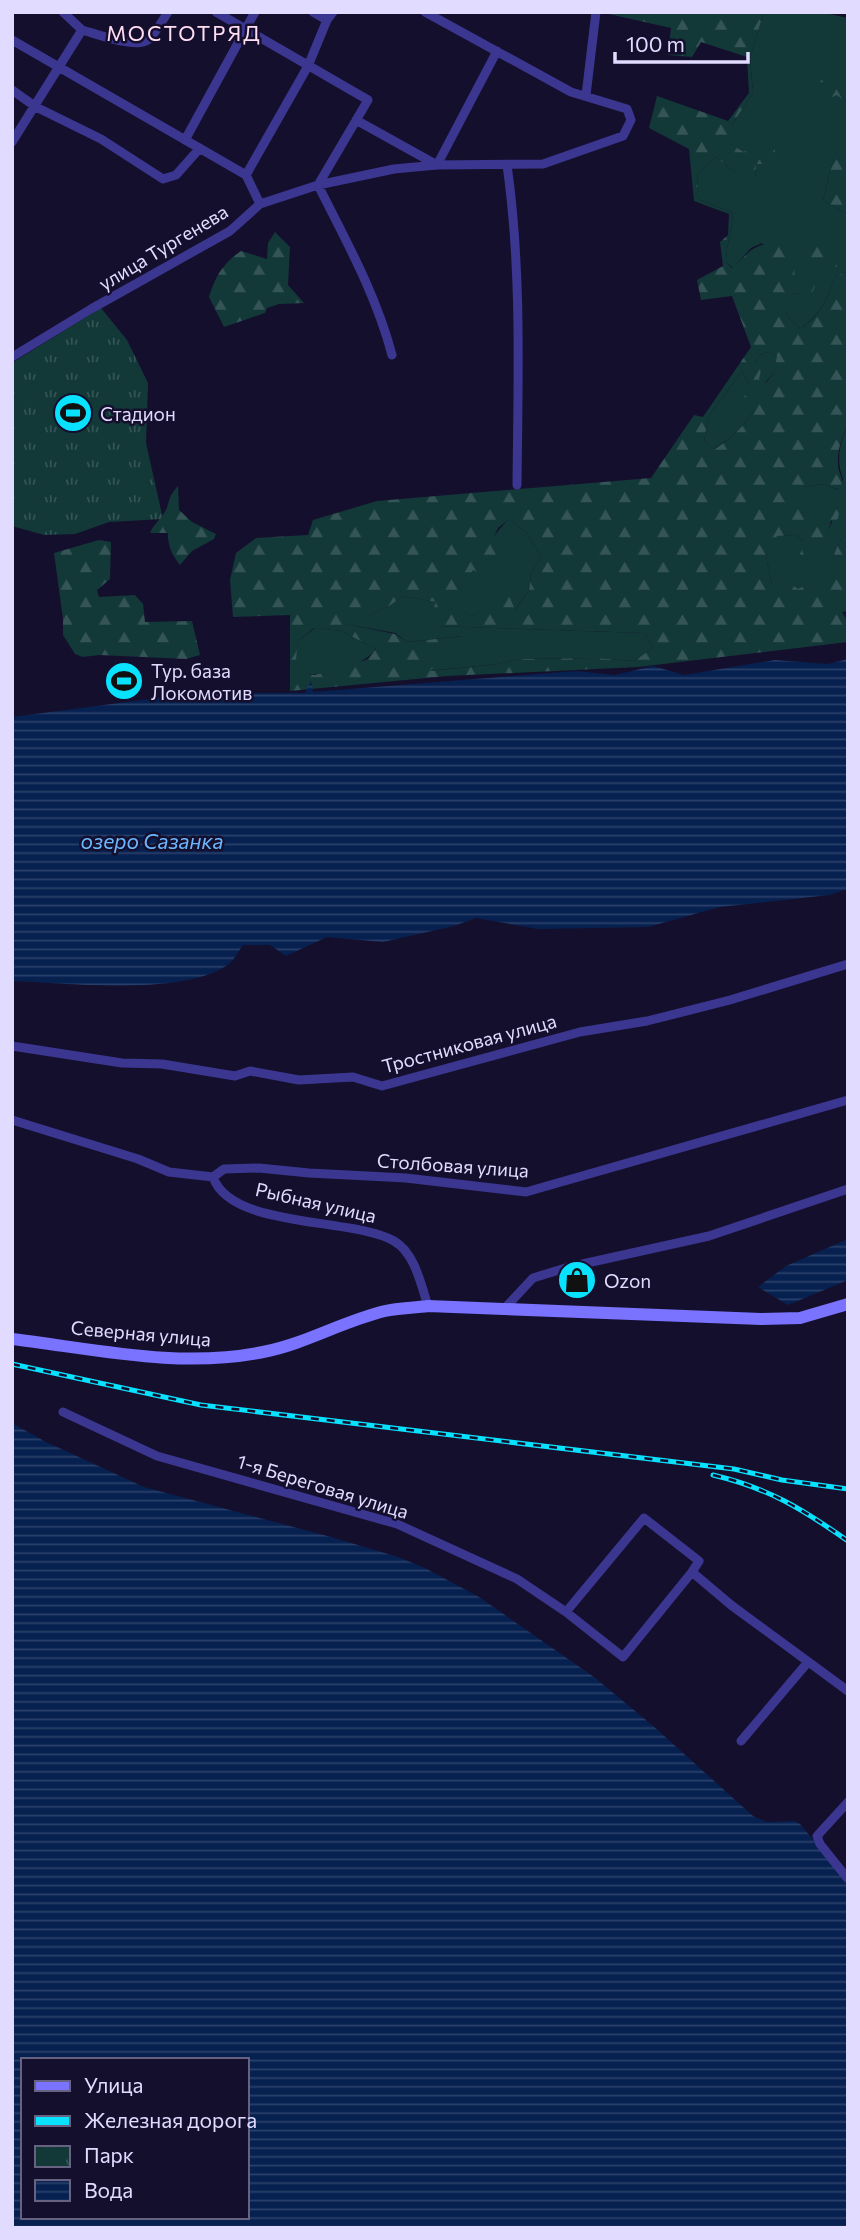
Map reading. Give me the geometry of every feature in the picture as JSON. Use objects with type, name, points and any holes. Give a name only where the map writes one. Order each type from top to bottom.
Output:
[{"type":"street","points":[[63,12],[82,30],[134,44],[143,43],[150,38],[168,12]]},
{"type":"street","points":[[216,12],[368,100],[317,185]]},
{"type":"street","points":[[185,140],[255,12]]},
{"type":"street","points":[[246,175],[308,66],[330,16],[313,12]]},
{"type":"street","points":[[12,40],[246,175],[260,204],[317,185],[394,169],[438,165],[543,164],[623,136],[631,120],[627,109],[571,92],[425,12]]},
{"type":"street","points":[[586,95],[596,12]]},
{"type":"street","points":[[12,142],[82,30]]},
{"type":"street","points":[[438,165],[496,51]]},
{"type":"street","points":[[12,90],[36,107],[101,139],[163,179],[176,175],[200,148]]},
{"type":"street","points":[[356,120],[438,165]]},
{"type":"street","points":[[507,164],[515,242],[517,485]]},
{"type":"street","points":[[317,185],[366,279],[383,321],[392,355]]},
{"type":"street","name":"улица Тургенева","points":[[12,357],[230,231],[260,204]]},
{"type":"street","name":"Тростниковая улица","points":[[12,1046],[122,1063],[162,1064],[235,1076],[250,1071],[299,1080],[353,1077],[382,1086],[580,1032],[647,1021],[718,1003],[848,964]]},
{"type":"street","name":"Столбовая улица","points":[[213,1177],[224,1170],[259,1168],[405,1178],[526,1192],[848,1100]]},
{"type":"street","points":[[12,1121],[138,1159],[169,1172],[213,1177]]},
{"type":"street","name":"Рыбная улица","points":[[213,1177],[221,1189],[235,1200],[255,1210],[312,1224],[343,1226],[394,1241],[409,1255],[428,1306]]},
{"type":"street","points":[[505,1308],[533,1278],[569,1267],[709,1236],[848,1189]]},
{"type":"street","points":[[428,1306],[761,1319],[800,1318],[848,1304]]},
{"type":"street","name":"Северная улица","points":[[12,1339],[168,1358],[213,1360],[285,1346],[387,1311],[428,1306]]},
{"type":"street","name":"1-я Береговая улица","points":[[63,1412],[157,1456],[397,1524],[517,1579],[566,1612],[623,1657],[692,1572]]},
{"type":"street","points":[[566,1612],[644,1518],[699,1561],[692,1572],[731,1605],[848,1691]]},
{"type":"street","points":[[741,1741],[808,1662]]},
{"type":"street","points":[[848,1802],[817,1836],[820,1844],[848,1879]]},
{"type":"green space","points":[[600,12],[764,12],[750,57],[753,93],[733,123],[727,142],[744,152],[756,141],[769,143],[775,150],[772,164],[756,164],[755,179],[734,172],[716,157],[697,174],[698,199],[733,213],[726,262],[732,268],[758,246],[781,243],[794,262],[795,284],[814,280],[815,287],[808,300],[800,293],[792,294],[786,315],[800,329],[822,306],[835,276],[848,272],[848,425],[838,454],[838,468],[842,478],[840,490],[823,484],[803,487],[803,515],[840,506],[838,519],[831,521],[823,544],[809,565],[800,554],[805,542],[795,535],[777,536],[766,556],[772,585],[788,582],[798,589],[824,574],[840,542],[848,534],[848,611],[842,612],[848,622],[848,642],[638,667],[447,676],[290,691],[290,615],[233,617],[230,580],[236,553],[256,538],[308,535],[313,520],[377,501],[651,478],[694,415],[703,417],[751,347],[732,296],[701,300],[697,280],[723,266],[720,242],[728,235],[729,214],[694,201],[689,149],[649,128],[657,96],[728,121],[749,93],[747,57],[701,42],[692,57],[668,55],[671,28]],"holes":[[[767,352],[777,356],[774,372],[766,383],[759,379],[761,370],[754,364],[760,355]],[[742,371],[750,386],[742,401],[755,409],[751,415],[715,449],[704,441],[708,417]],[[509,519],[528,534],[541,558],[531,573],[529,590],[515,610],[508,593],[492,597],[488,613],[470,616],[460,607],[462,587],[473,570],[484,575],[500,564],[491,543],[498,528]],[[403,596],[436,602],[430,617],[437,626],[645,633],[653,648],[634,661],[596,658],[519,659],[498,664],[430,671],[464,636],[407,642],[395,634],[346,624],[388,607]],[[314,628],[341,631],[376,649],[368,659],[344,668],[314,675],[295,669],[298,641]]]},
{"type":"green space","points":[[764,12],[821,12],[848,18],[848,75],[825,75],[813,106],[837,94],[847,103],[848,142],[840,145],[831,167],[823,201],[848,214],[848,272],[835,276],[822,306],[800,329],[786,315],[791,294],[800,293],[762,243],[751,248],[733,268],[726,262],[733,213],[698,199],[697,174],[716,157],[734,172],[755,178],[756,164],[744,152],[726,142],[733,123],[753,93],[750,57]]},
{"type":"green space","points":[[825,75],[848,75],[848,109],[847,103],[837,95],[813,106],[807,101]]},
{"type":"green space","points":[[848,142],[848,214],[823,201],[840,144]]},
{"type":"green space","points":[[275,232],[290,247],[288,285],[304,303],[279,304],[267,308],[265,313],[224,327],[209,297],[217,277],[229,260],[241,251],[267,259],[268,243]]},
{"type":"green space","points":[[810,237],[828,244],[842,244],[843,264],[822,272],[805,254]]},
{"type":"green space","points":[[101,308],[127,340],[148,383],[146,443],[163,519],[109,522],[75,534],[44,535],[12,526],[12,366],[15,361]]},
{"type":"green space","points":[[767,352],[778,356],[774,372],[765,383],[759,379],[754,364],[760,355]]},
{"type":"green space","points":[[742,371],[750,386],[755,409],[737,431],[714,449],[704,441],[708,417]]},
{"type":"green space","points":[[848,425],[848,534],[839,543],[830,566],[820,578],[798,590],[772,585],[766,556],[776,536],[795,535],[805,542],[808,565],[822,544],[839,507],[803,516],[803,487],[823,484],[839,490],[843,479],[839,452]]},
{"type":"green space","points":[[178,486],[179,510],[192,522],[216,534],[214,539],[192,551],[180,565],[171,550],[168,533],[150,533]]},
{"type":"green space","points":[[509,519],[528,534],[541,558],[531,573],[529,590],[514,611],[470,616],[459,607],[463,584],[478,559]]},
{"type":"green space","points":[[99,540],[111,542],[110,579],[97,590],[99,597],[135,595],[143,604],[145,622],[192,621],[200,655],[186,659],[99,655],[83,657],[75,654],[63,635],[54,553]]},
{"type":"green space","points":[[403,596],[437,602],[437,626],[645,633],[653,648],[634,661],[596,658],[519,659],[498,664],[428,671],[463,636],[407,642],[395,633],[345,624],[388,607]]},
{"type":"green space","points":[[315,628],[341,631],[376,649],[357,664],[332,672],[313,674],[294,669],[298,641]]},
{"type":"water","name":"озеро Сазанка","points":[[848,659],[848,889],[829,895],[720,907],[648,927],[538,929],[476,918],[454,926],[383,942],[327,937],[286,956],[270,945],[243,945],[229,964],[206,975],[181,981],[122,986],[12,981],[12,717],[196,693],[305,693],[311,681],[313,692],[576,671],[615,675],[653,666],[684,675],[775,660],[828,664]]},
{"type":"water","points":[[848,1239],[848,1280],[788,1305],[758,1287],[786,1266]]},
{"type":"water","points":[[12,1423],[44,1441],[144,1487],[331,1537],[425,1568],[479,1597],[594,1677],[753,1816],[767,1822],[795,1821],[800,1824],[848,1882],[848,2228],[12,2228]]},
{"type":"railway","points":[[12,1364],[201,1405],[734,1469],[782,1480],[848,1489]]},
{"type":"railway","points":[[713,1475],[751,1486],[783,1500],[848,1541]]},
{"type":"place","name":"Стадион","points":[[73,413]]},
{"type":"place","name":"Тур. база Локомотив","points":[[124,681]]},
{"type":"place","name":"Ozon","points":[[577,1280]]},
{"type":"district","name":"МОСТОТРЯД","points":[[184,32]]}]
